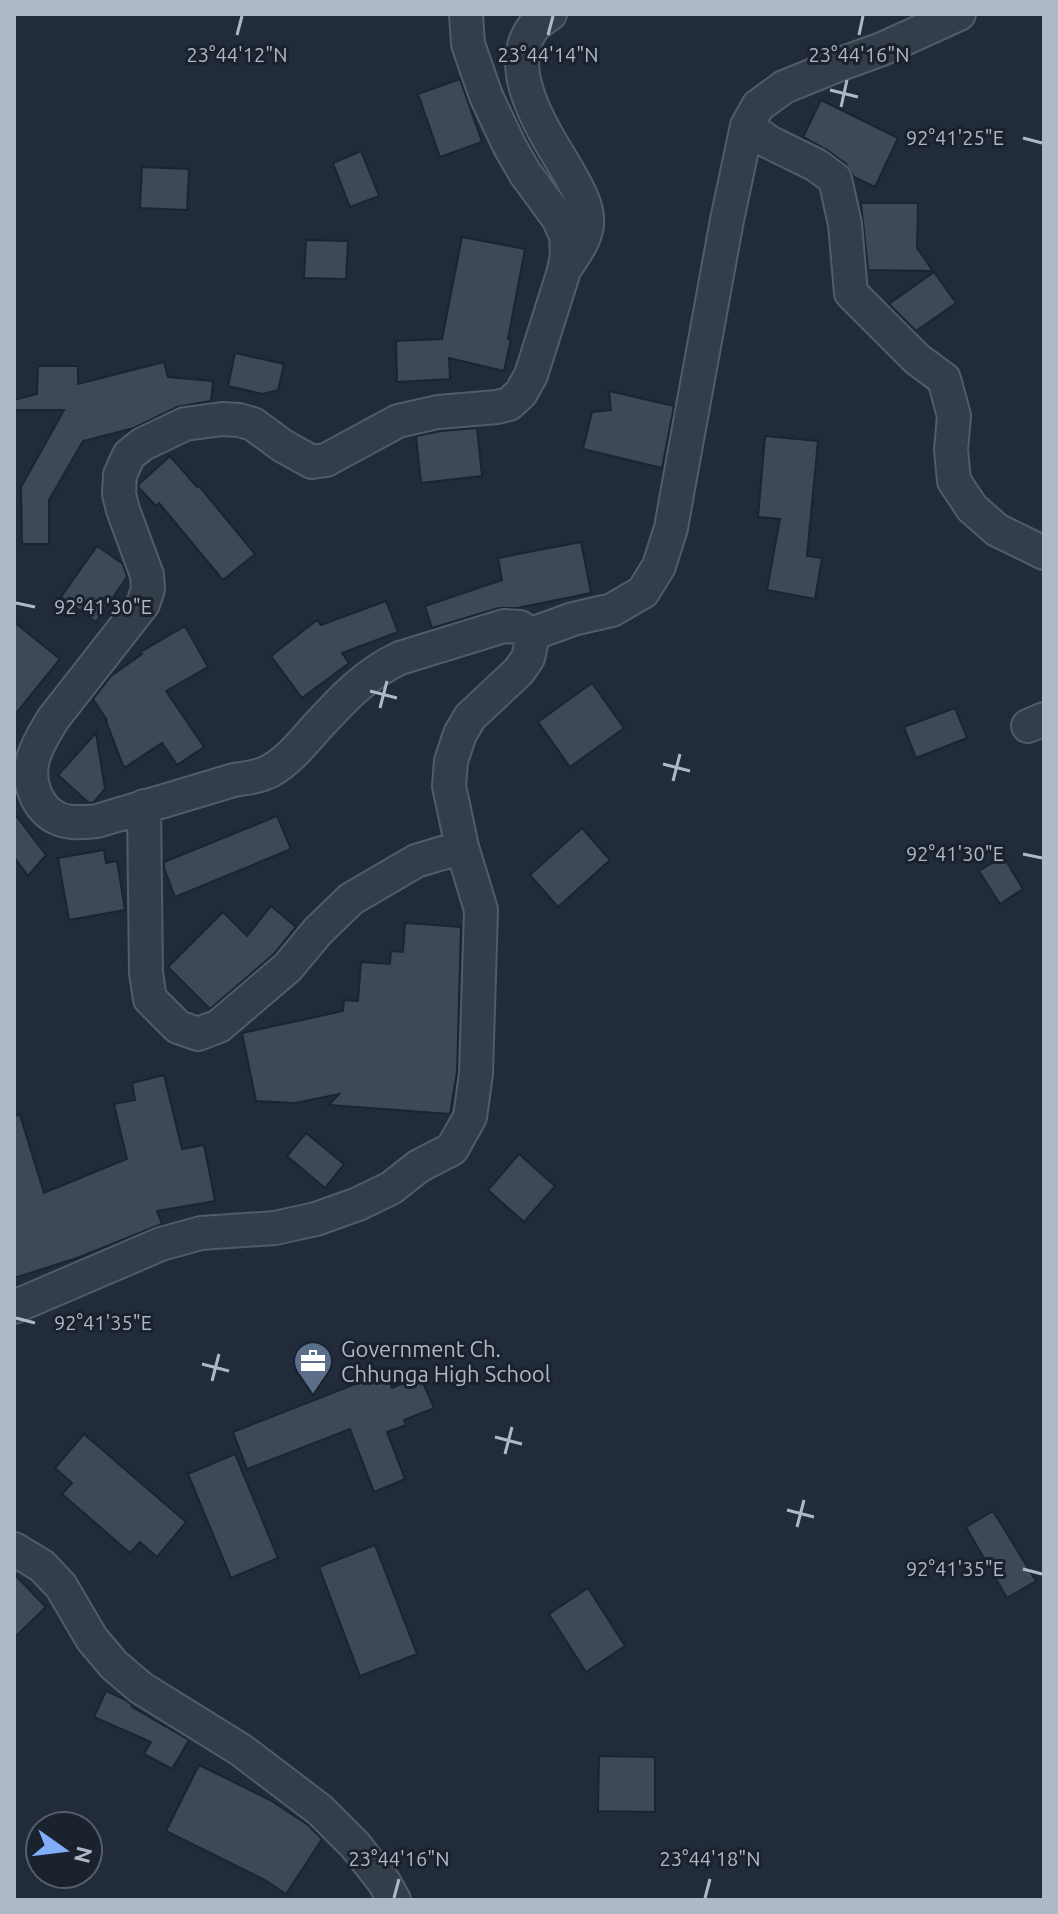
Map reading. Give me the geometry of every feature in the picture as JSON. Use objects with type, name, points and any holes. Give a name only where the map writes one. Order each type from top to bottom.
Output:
[{"type":"street","points":[[14,1307],[161,1244],[201,1233],[275,1228],[316,1219],[358,1204],[391,1188],[419,1166],[452,1149],[470,1117],[476,1074],[481,910],[462,847],[449,786],[451,761],[460,734],[470,717],[519,671],[528,658],[531,645],[529,635],[520,627],[504,626],[400,658],[384,666],[368,676],[336,706],[283,763],[267,773],[97,821],[77,822],[58,819],[44,808],[33,791],[30,774],[33,757],[53,719],[143,604],[148,589],[147,575],[119,494],[120,475],[129,455],[143,444],[185,424],[239,420],[253,424],[312,462],[326,460],[398,421],[438,412],[509,404],[521,393],[531,375],[563,274],[567,256],[566,236],[558,218],[510,147],[486,96],[468,44],[466,14]]},
{"type":"street","points":[[550,14],[536,24],[529,35],[522,62],[537,117],[585,207],[587,223],[583,240],[563,274]]},
{"type":"street","points":[[529,635],[573,619],[612,610],[643,592],[659,566],[671,528],[747,126],[758,106],[784,87],[882,49],[959,14]]},
{"type":"street","points":[[747,126],[835,179],[845,224],[851,293],[917,359],[944,379],[954,416],[951,450],[954,481],[972,508],[997,530],[1044,553]]},
{"type":"street","points":[[144,806],[146,973],[150,999],[178,1027],[198,1034],[219,1026],[288,967],[318,931],[351,899],[416,861],[462,847]]},
{"type":"street","points":[[14,1549],[42,1566],[61,1586],[92,1639],[114,1665],[141,1688],[241,1750],[320,1810],[355,1845],[394,1900]]},
{"type":"building","points":[[460,79],[482,142],[440,157],[418,94]]},
{"type":"building","points":[[821,100],[898,138],[875,187],[854,177],[846,164],[803,137]]},
{"type":"building","points":[[361,151],[379,196],[350,207],[333,163]]},
{"type":"building","points":[[142,167],[189,169],[187,210],[140,208]]},
{"type":"building","points":[[861,203],[918,203],[917,248],[933,271],[868,270]]},
{"type":"building","points":[[462,237],[525,249],[504,371],[449,358],[450,379],[397,382],[396,341],[442,339]]},
{"type":"building","points":[[306,240],[348,241],[346,279],[304,278]]},
{"type":"building","points":[[934,272],[956,303],[916,331],[889,304]]},
{"type":"building","points":[[235,353],[284,364],[278,390],[263,394],[228,386]]},
{"type":"building","points":[[164,362],[168,377],[213,381],[211,401],[177,407],[134,428],[83,441],[49,500],[49,544],[22,544],[21,487],[64,410],[14,410],[14,400],[37,394],[38,366],[78,366],[78,384]]},
{"type":"building","points":[[609,391],[674,406],[662,468],[583,449],[592,412],[611,410]]},
{"type":"building","points":[[477,428],[482,476],[421,483],[416,436]]},
{"type":"building","points":[[765,436],[818,441],[807,556],[822,558],[815,599],[767,590],[780,519],[758,517]]},
{"type":"building","points":[[170,456],[255,554],[223,580],[159,503],[156,506],[138,487]]},
{"type":"building","points":[[581,542],[591,593],[517,608],[499,608],[432,628],[425,606],[502,580],[498,558]]},
{"type":"building","points":[[97,546],[123,564],[127,577],[96,622],[61,597]]},
{"type":"building","points":[[386,601],[398,632],[342,653],[349,663],[302,698],[271,656],[317,620],[321,625]]},
{"type":"building","points":[[14,622],[60,659],[14,716]]},
{"type":"building","points":[[185,626],[208,667],[166,691],[204,747],[177,765],[162,743],[124,768],[107,720],[93,699],[111,676],[142,654],[139,653]]},
{"type":"building","points":[[592,683],[624,728],[570,767],[538,722]]},
{"type":"building","points":[[955,708],[967,738],[916,758],[904,727]]},
{"type":"building","points":[[96,733],[105,789],[94,802],[89,803],[58,775]]},
{"type":"building","points":[[14,813],[46,855],[28,876],[14,857]]},
{"type":"building","points":[[277,816],[291,849],[175,897],[164,862]]},
{"type":"building","points":[[582,828],[610,860],[558,907],[530,875]]},
{"type":"building","points":[[104,850],[106,863],[117,861],[125,910],[69,920],[58,858]]},
{"type":"building","points":[[1003,856],[1023,889],[1000,904],[979,871]]},
{"type":"building","points":[[271,906],[296,927],[274,954],[210,1009],[168,967],[223,912],[247,936]]},
{"type":"building","points":[[405,923],[461,927],[457,1072],[450,1114],[329,1105],[339,1094],[295,1103],[256,1101],[242,1033],[343,1011],[344,1000],[358,1001],[361,962],[390,964],[391,951],[403,952]]},
{"type":"building","points":[[164,1075],[182,1149],[204,1145],[215,1201],[157,1211],[162,1224],[77,1258],[14,1278],[14,1116],[20,1115],[44,1193],[127,1159],[114,1104],[135,1100],[132,1083]]},
{"type":"building","points":[[306,1133],[344,1164],[325,1188],[287,1156]]},
{"type":"building","points":[[519,1154],[555,1186],[524,1222],[488,1190]]},
{"type":"building","points":[[386,1372],[392,1388],[420,1376],[434,1408],[404,1420],[406,1425],[387,1432],[405,1479],[374,1492],[350,1429],[247,1469],[233,1432]]},
{"type":"building","points":[[84,1434],[186,1522],[157,1557],[140,1542],[130,1553],[62,1494],[72,1483],[55,1468]]},
{"type":"building","points":[[235,1454],[278,1558],[231,1578],[188,1474]]},
{"type":"building","points":[[993,1511],[1036,1581],[1007,1598],[966,1527]]},
{"type":"building","points":[[375,1545],[417,1654],[360,1676],[319,1567]]},
{"type":"building","points":[[14,1574],[46,1607],[14,1638]]},
{"type":"building","points":[[588,1588],[625,1646],[586,1672],[549,1614]]},
{"type":"building","points":[[106,1691],[126,1700],[132,1707],[189,1740],[172,1769],[144,1754],[151,1742],[94,1717]]},
{"type":"building","points":[[599,1756],[655,1757],[655,1812],[598,1811]]},
{"type":"building","points":[[199,1765],[270,1800],[308,1825],[322,1839],[286,1894],[265,1880],[166,1831]]},
{"type":"place","name":"Government Ch. Chhunga High School","points":[[313,1395]]}]
